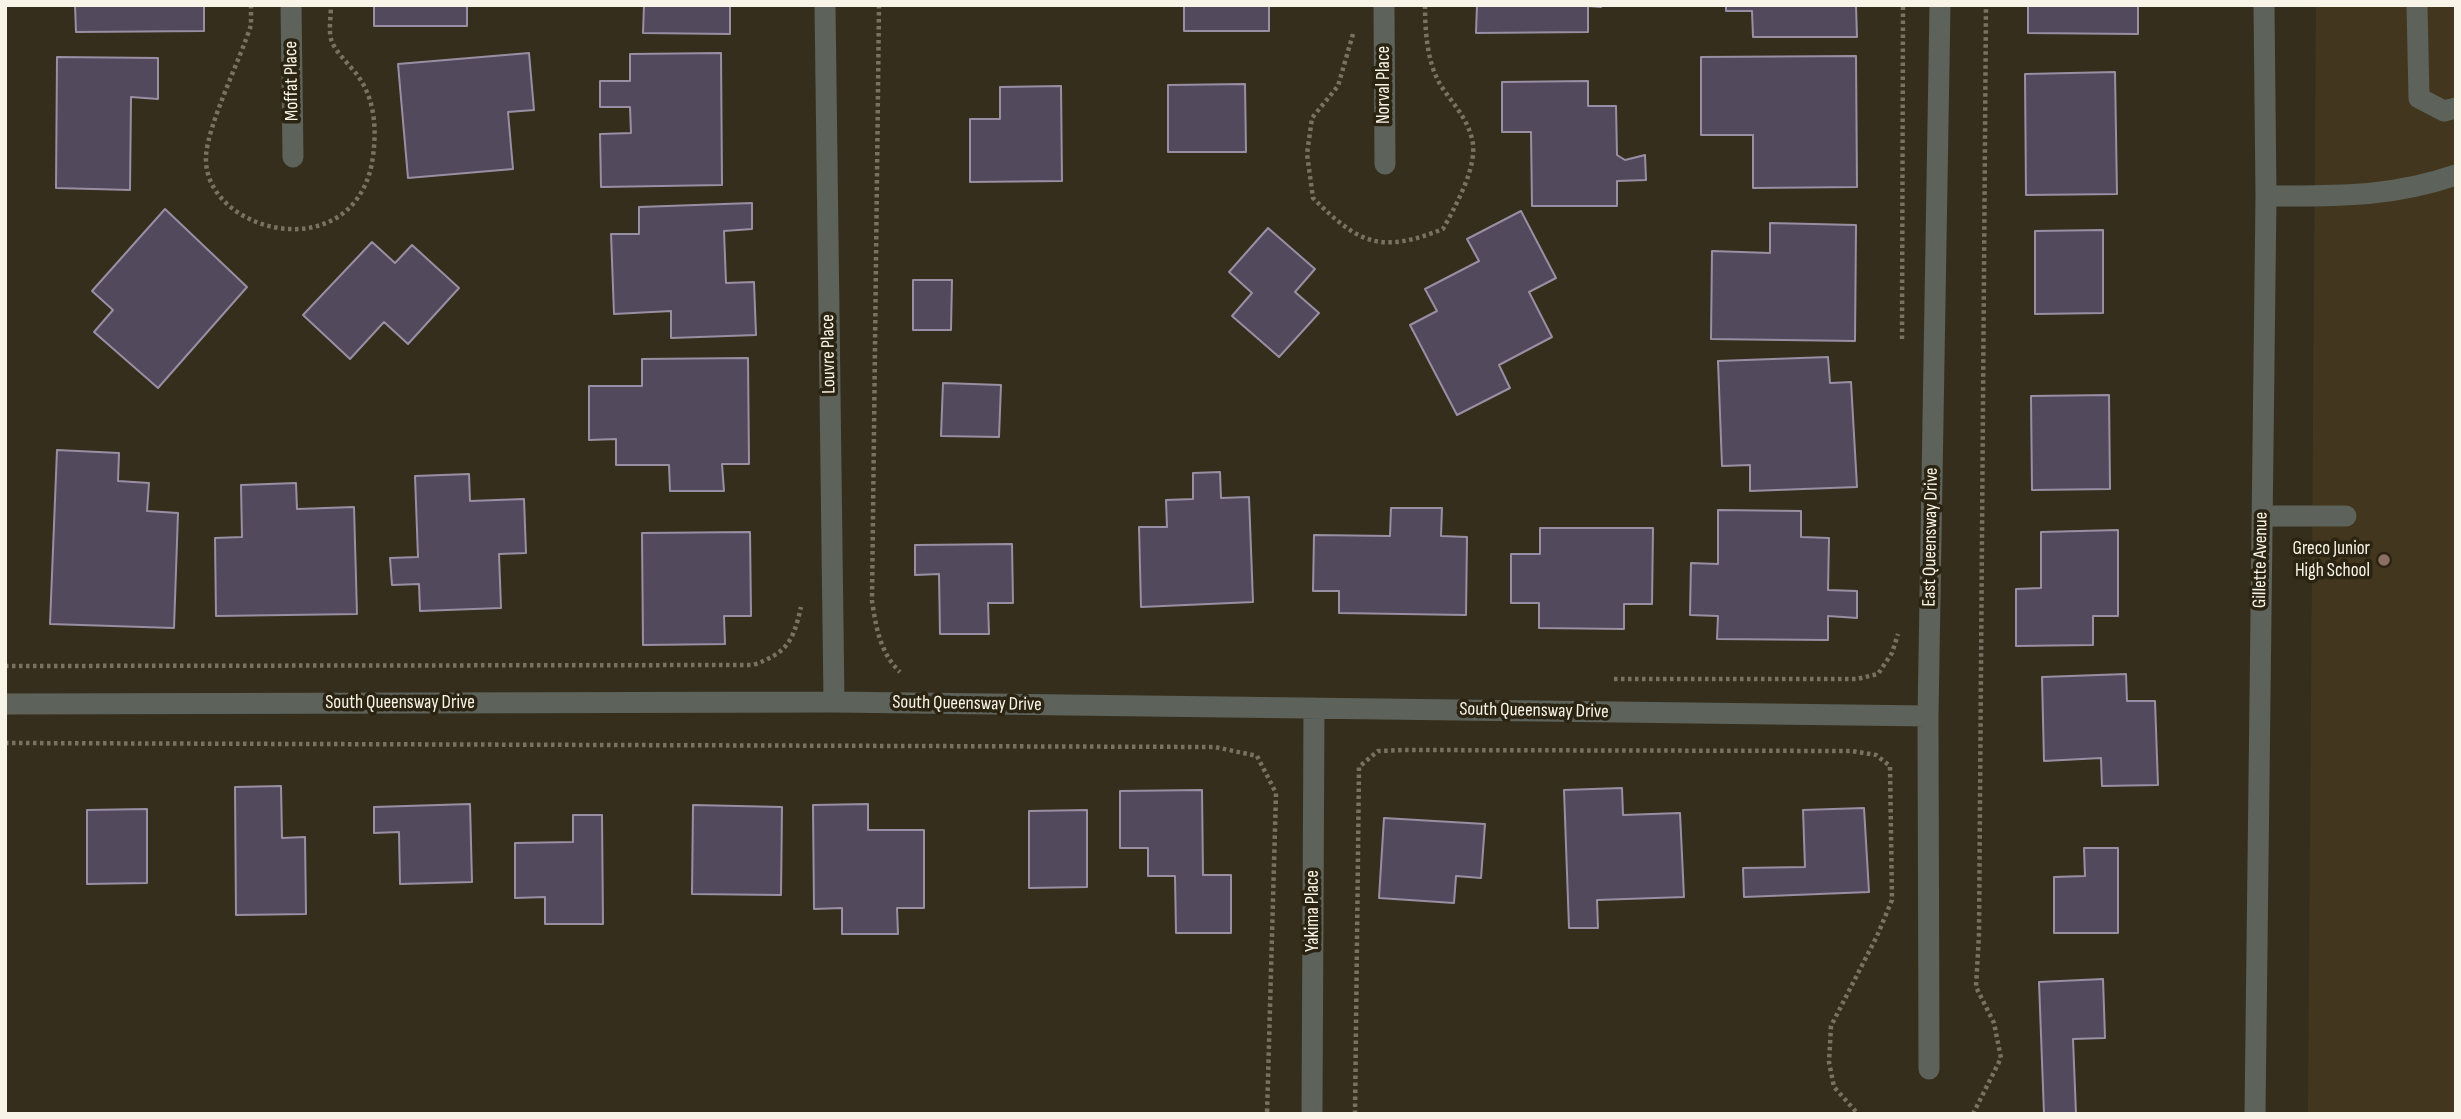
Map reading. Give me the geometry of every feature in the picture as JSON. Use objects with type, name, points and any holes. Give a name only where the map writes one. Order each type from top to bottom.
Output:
[{"type":"street","name":"Moffat Place","points":[[291,5],[293,157]]},
{"type":"street","name":"Louvre Place","points":[[825,5],[834,702]]},
{"type":"street","name":"Norval Place","points":[[1384,5],[1385,164]]},
{"type":"street","name":"East Queensway Drive","points":[[1929,1069],[1928,716],[1940,5]]},
{"type":"street","name":"Gillette Avenue","points":[[2255,1114],[2266,196],[2264,5]]},
{"type":"street","points":[[2417,5],[2419,98],[2444,111],[2456,108]]},
{"type":"street","points":[[2266,196],[2370,196],[2419,188],[2456,176]]},
{"type":"street","points":[[2262,516],[2347,516]]},
{"type":"street","name":"South Queensway Drive","points":[[5,704],[834,702],[1928,716]]},
{"type":"street","name":"Yakima Place","points":[[1312,1114],[1314,708]]},
{"type":"path","points":[[879,5],[872,601],[877,635],[890,660],[905,675]]},
{"type":"path","points":[[1425,5],[1425,28]]},
{"type":"path","points":[[1902,350],[1903,5]]},
{"type":"path","points":[[1973,1114],[2001,1058],[1994,1023],[1976,987],[1979,921],[1986,5]]},
{"type":"path","points":[[5,666],[753,665],[778,656],[795,633],[804,594]]},
{"type":"path","points":[[1607,680],[1857,680],[1878,674],[1892,653],[1901,626]]},
{"type":"path","points":[[5,743],[1215,747],[1257,756],[1276,793],[1266,1114]]},
{"type":"path","points":[[1355,1114],[1359,767],[1378,751],[1404,750],[1852,751],[1876,755],[1890,766],[1892,900],[1877,936],[1831,1026],[1829,1062],[1834,1087],[1858,1114]]},
{"type":"shaded area","name":"Greco Junior High School","points":[[2316,5],[2456,5],[2456,1114],[2308,1114]]},
{"type":"building","points":[[75,5],[204,5],[204,31],[76,32]]},
{"type":"building","points":[[374,5],[467,5],[467,26],[374,26]]},
{"type":"building","points":[[644,5],[730,5],[730,34],[643,33]]},
{"type":"building","points":[[1184,5],[1269,5],[1269,31],[1184,31]]},
{"type":"building","points":[[1477,5],[1601,5],[1601,7],[1588,6],[1588,32],[1476,33]]},
{"type":"building","points":[[1726,5],[1856,5],[1857,37],[1753,37],[1752,11],[1726,11]]},
{"type":"building","points":[[2028,5],[2138,5],[2138,34],[2028,33]]},
{"type":"building","points":[[529,53],[534,110],[508,112],[513,169],[408,178],[398,64]]},
{"type":"building","points":[[721,53],[722,185],[601,187],[600,134],[631,133],[630,107],[600,107],[600,81],[630,81],[630,54]]},
{"type":"building","points":[[1856,56],[1857,187],[1753,188],[1753,135],[1701,135],[1701,57]]},
{"type":"building","points":[[57,57],[158,58],[158,99],[131,97],[130,190],[56,188]]},
{"type":"building","points":[[2115,72],[2117,194],[2026,195],[2025,74]]},
{"type":"building","points":[[1588,81],[1588,106],[1616,106],[1617,155],[1625,160],[1645,155],[1646,180],[1617,181],[1617,206],[1532,206],[1531,132],[1502,132],[1502,82]]},
{"type":"building","points":[[1245,84],[1246,152],[1168,152],[1168,85]]},
{"type":"building","points":[[1061,86],[1062,181],[970,182],[970,119],[1000,119],[1000,87]]},
{"type":"building","points":[[752,203],[752,229],[724,231],[726,283],[754,282],[756,335],[671,338],[671,311],[614,314],[611,234],[639,234],[639,207]]},
{"type":"building","points":[[165,209],[247,287],[158,388],[94,332],[113,310],[92,291]]},
{"type":"building","points":[[1521,211],[1556,278],[1529,292],[1552,337],[1499,365],[1510,388],[1457,415],[1410,325],[1437,311],[1425,289],[1479,261],[1467,239]]},
{"type":"building","points":[[1770,223],[1856,225],[1855,341],[1711,339],[1712,251],[1770,253]]},
{"type":"building","points":[[1268,228],[1315,269],[1295,292],[1319,313],[1279,357],[1232,316],[1252,293],[1229,272]]},
{"type":"building","points":[[2103,230],[2103,313],[2035,314],[2035,231]]},
{"type":"building","points":[[372,242],[395,263],[412,245],[459,288],[408,344],[384,322],[350,359],[303,315]]},
{"type":"building","points":[[913,280],[952,280],[951,330],[913,330]]},
{"type":"building","points":[[1828,357],[1830,383],[1851,382],[1857,487],[1750,491],[1750,465],[1722,466],[1718,361]]},
{"type":"building","points":[[748,358],[749,464],[722,464],[724,491],[670,491],[669,465],[616,465],[616,439],[589,440],[589,386],[642,386],[642,359]]},
{"type":"building","points":[[943,383],[1001,385],[999,437],[941,436]]},
{"type":"building","points":[[2109,395],[2110,489],[2032,490],[2031,396]]},
{"type":"building","points":[[57,450],[119,453],[118,481],[149,483],[147,511],[178,513],[174,628],[50,624]]},
{"type":"building","points":[[1220,472],[1221,498],[1249,497],[1253,602],[1141,607],[1139,527],[1167,527],[1166,500],[1193,499],[1193,473]]},
{"type":"building","points":[[469,474],[470,501],[524,499],[526,553],[499,554],[501,608],[420,611],[419,584],[392,585],[390,558],[418,557],[415,476]]},
{"type":"building","points":[[296,483],[297,509],[354,507],[357,614],[216,616],[215,538],[242,537],[241,485]]},
{"type":"building","points":[[1391,508],[1442,508],[1441,536],[1467,537],[1466,615],[1339,613],[1339,591],[1313,591],[1314,535],[1390,536]]},
{"type":"building","points":[[1718,510],[1801,511],[1801,537],[1829,538],[1828,590],[1857,591],[1857,618],[1828,616],[1828,640],[1717,639],[1718,616],[1690,615],[1691,563],[1718,564]]},
{"type":"building","points":[[1540,528],[1653,528],[1652,604],[1624,604],[1624,629],[1539,628],[1539,603],[1511,603],[1511,554],[1540,554]]},
{"type":"building","points":[[2118,530],[2118,616],[2093,616],[2093,645],[2016,646],[2016,589],[2041,588],[2041,532]]},
{"type":"building","points":[[750,532],[751,616],[724,616],[725,644],[643,645],[642,533]]},
{"type":"building","points":[[1012,544],[1013,603],[988,603],[989,634],[940,634],[939,574],[915,575],[915,545]]},
{"type":"building","points":[[2126,674],[2127,701],[2155,701],[2158,785],[2102,786],[2101,758],[2044,761],[2042,677]]},
{"type":"building","points":[[281,786],[282,838],[305,837],[306,914],[236,915],[235,787]]},
{"type":"building","points":[[1622,788],[1623,815],[1680,813],[1684,897],[1597,900],[1598,928],[1569,928],[1564,790]]},
{"type":"building","points":[[1202,790],[1203,875],[1231,875],[1231,933],[1176,933],[1175,876],[1148,876],[1148,848],[1120,848],[1120,791]]},
{"type":"building","points":[[470,804],[472,882],[400,884],[399,832],[374,833],[374,807]]},
{"type":"building","points":[[868,804],[868,830],[924,830],[924,908],[897,908],[898,934],[842,934],[842,908],[814,909],[813,805]]},
{"type":"building","points":[[693,805],[782,807],[781,895],[692,894]]},
{"type":"building","points":[[1864,808],[1869,892],[1744,897],[1743,868],[1805,867],[1803,810]]},
{"type":"building","points":[[147,809],[147,883],[87,884],[87,810]]},
{"type":"building","points":[[1087,810],[1087,887],[1029,888],[1029,811]]},
{"type":"building","points":[[573,815],[602,815],[603,924],[545,924],[545,897],[515,898],[515,843],[573,842]]},
{"type":"building","points":[[1384,818],[1485,824],[1481,878],[1456,876],[1454,903],[1379,898]]},
{"type":"building","points":[[2084,848],[2118,848],[2118,933],[2054,933],[2054,877],[2085,876]]},
{"type":"building","points":[[2103,979],[2105,1038],[2073,1039],[2076,1114],[2044,1114],[2039,982]]},
{"type":"place","name":"Greco Junior High School","points":[[2384,560]]}]
